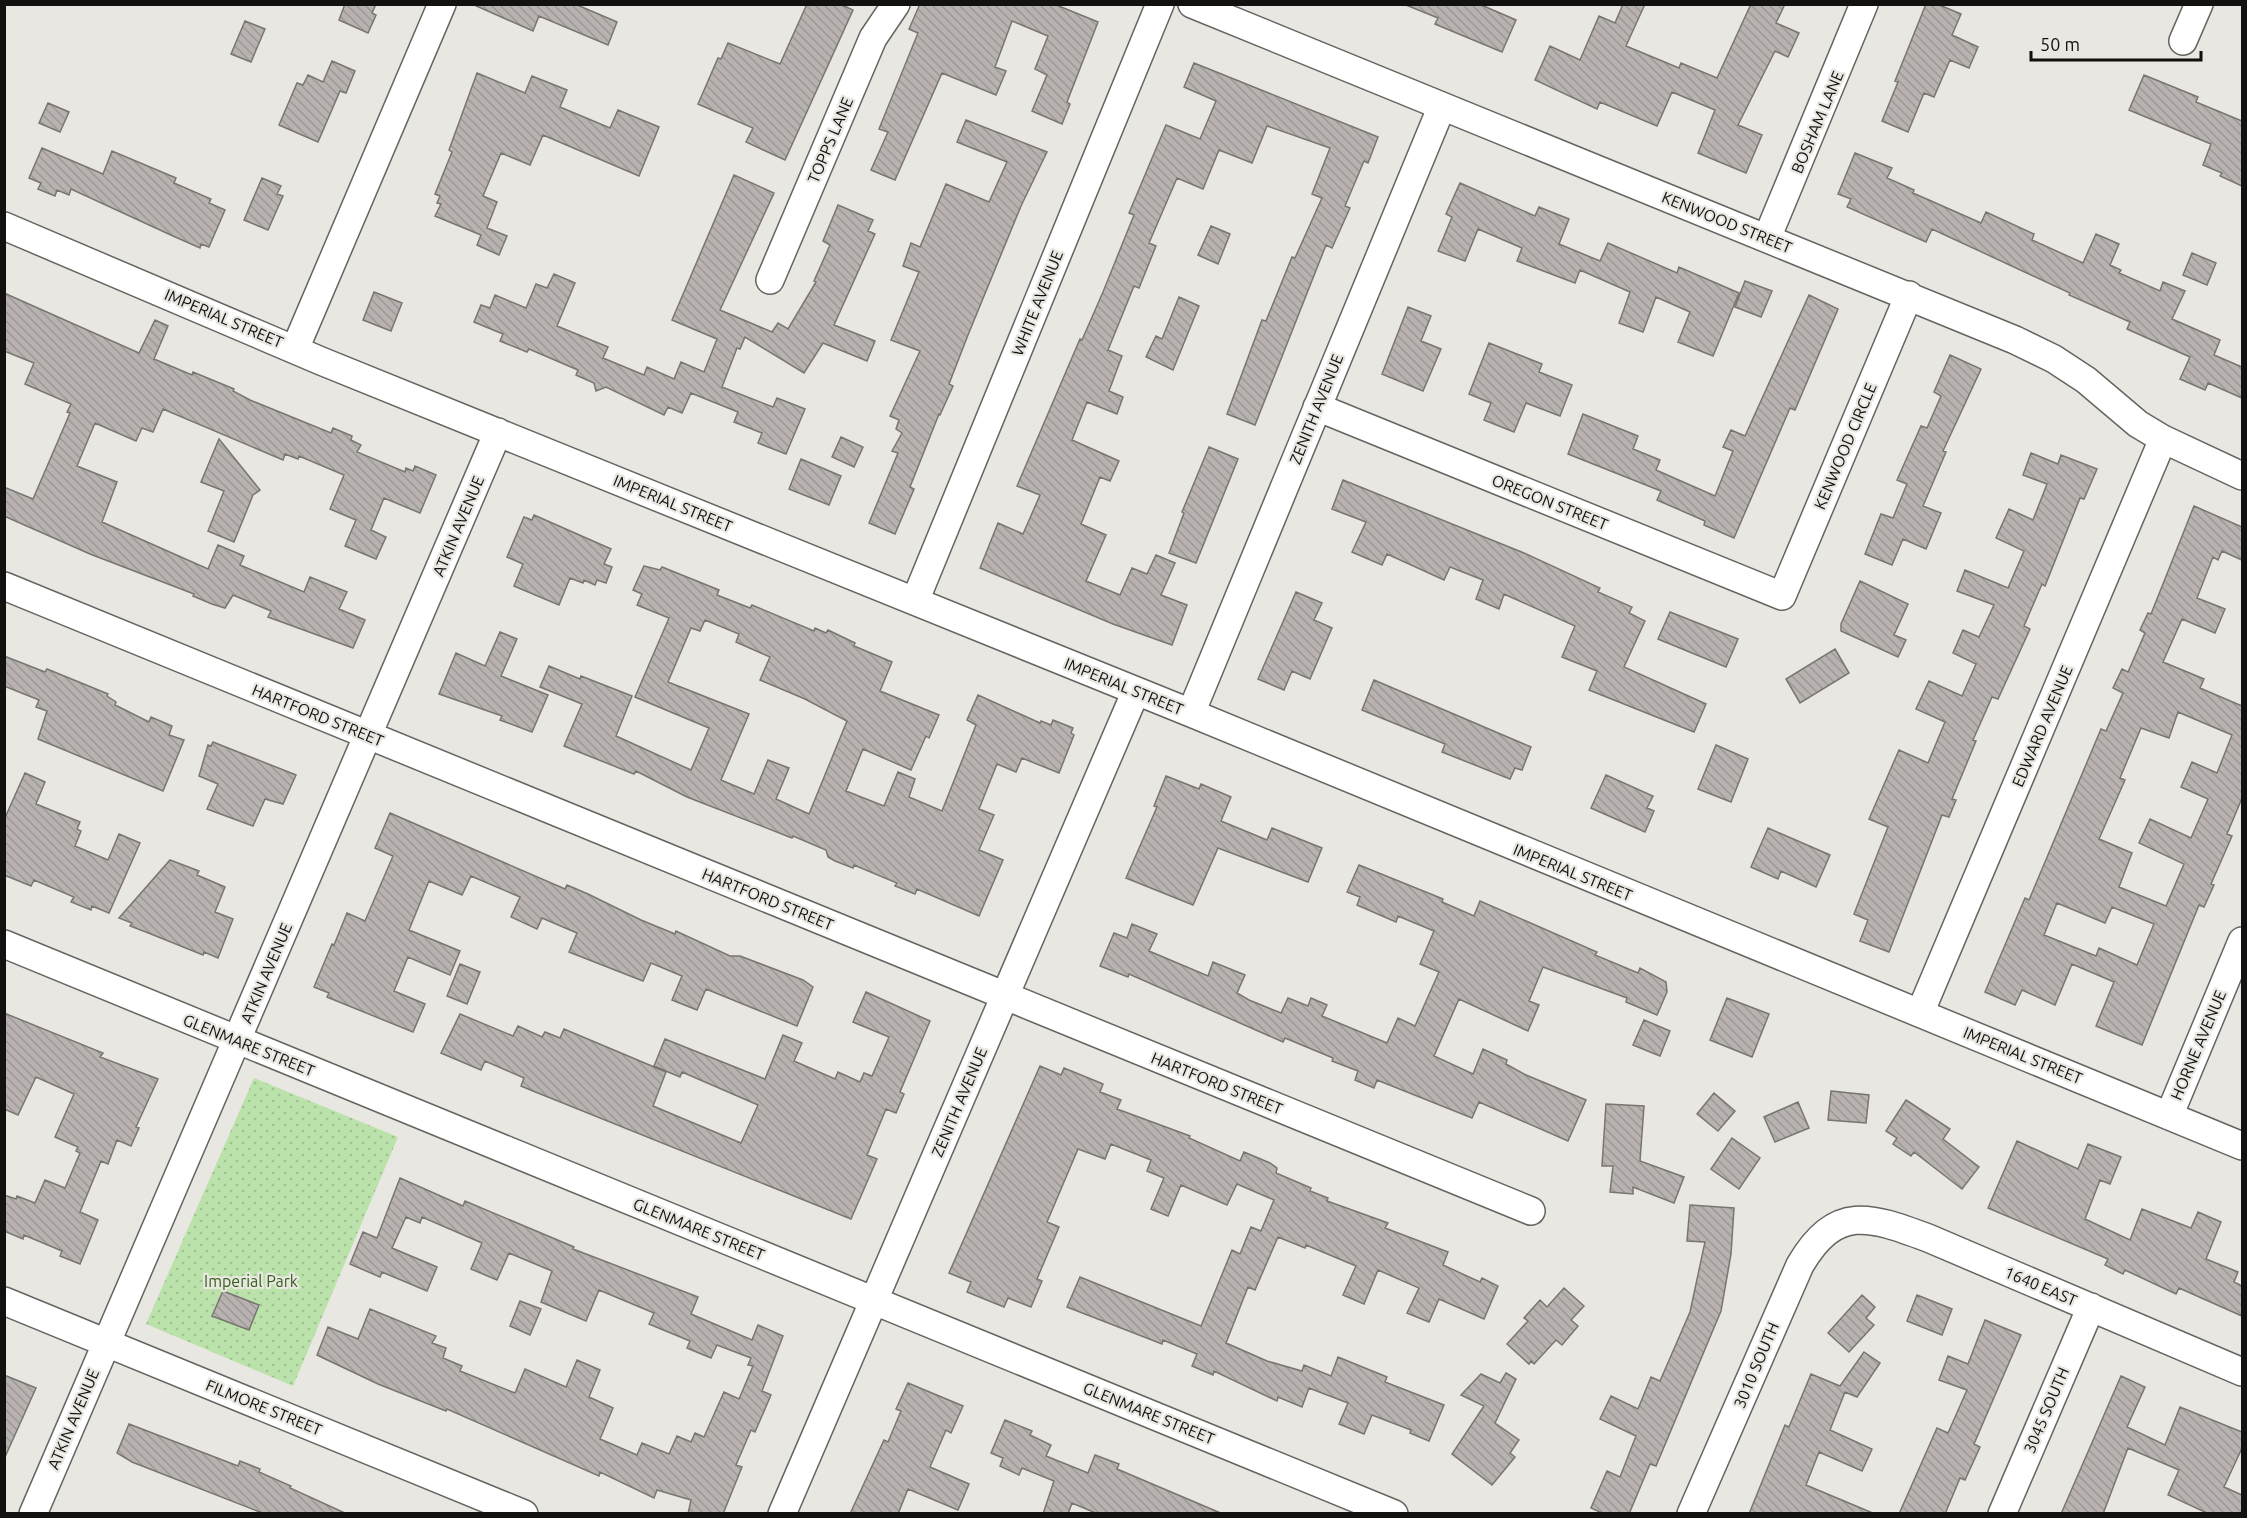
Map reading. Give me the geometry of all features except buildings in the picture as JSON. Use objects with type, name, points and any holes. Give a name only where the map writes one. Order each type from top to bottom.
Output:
[{"type":"street","points":[[295,349],[442,4]]},
{"type":"street","name":"TOPPS LANE","points":[[770,280],[873,38],[896,4]]},
{"type":"street","name":"WHITE AVENUE","points":[[915,601],[1160,4]]},
{"type":"street","name":"KENWOOD STREET","points":[[1192,4],[1909,295],[2054,359],[2086,380],[2138,424],[2163,439],[2242,476]]},
{"type":"street","name":"BOSHAM LANE","points":[[1767,238],[1864,4]]},
{"type":"street","points":[[2183,41],[2199,4]]},
{"type":"street","name":"ZENITH AVENUE","points":[[1191,713],[1442,106]]},
{"type":"street","name":"IMPERIAL STREET","points":[[4,226],[295,349],[1191,713],[2242,1146]]},
{"type":"street","name":"KENWOOD CIRCLE","points":[[1782,596],[1909,295]]},
{"type":"street","name":"OREGON STREET","points":[[1317,408],[1782,596]]},
{"type":"street","name":"ATKIN AVENUE","points":[[33,1514],[498,432]]},
{"type":"street","name":"EDWARD AVENUE","points":[[1920,1013],[2163,439]]},
{"type":"street","name":"HARTFORD STREET","points":[[4,586],[1531,1211]]},
{"type":"street","name":"ZENITH AVENUE","points":[[782,1514],[1136,692]]},
{"type":"street","name":"HORNE AVENUE","points":[[2169,1116],[2242,941]]},
{"type":"street","name":"GLENMARE STREET","points":[[4,944],[1394,1514]]},
{"type":"street","name":"1640 EAST","points":[[1834,1225],[1867,1220],[1907,1230],[2242,1372]]},
{"type":"street","name":"3010 SOUTH","points":[[1691,1514],[1800,1265],[1820,1236],[1834,1225]]},
{"type":"street","name":"FILMORE STREET","points":[[4,1301],[524,1514]]},
{"type":"street","name":"3045 SOUTH","points":[[2002,1514],[2091,1307]]},
{"type":"green space","name":"Imperial Park","points":[[254,1078],[398,1137],[293,1386],[146,1324]]}]
